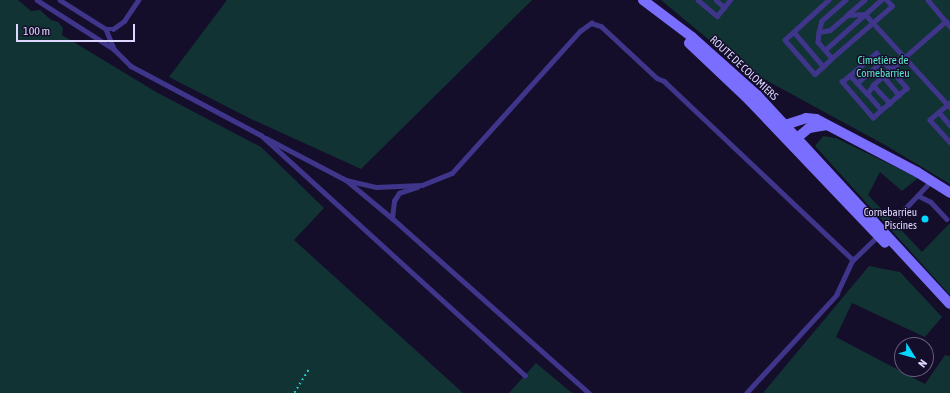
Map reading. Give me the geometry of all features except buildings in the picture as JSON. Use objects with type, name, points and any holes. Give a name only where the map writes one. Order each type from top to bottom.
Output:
[{"type":"main road","name":"ROUTE DE COLOMIERS","points":[[646,2],[714,56],[785,130],[878,236],[950,312]]},
{"type":"main road","points":[[950,193],[931,181],[827,125],[806,118],[785,130],[797,138],[950,304]]},
{"type":"main road","points":[[797,138],[809,128],[827,125]]},
{"type":"lane","points":[[37,0],[114,49],[131,66],[346,180],[392,218],[590,393]]},
{"type":"lane","points":[[60,0],[106,29],[114,49]]},
{"type":"lane","points":[[106,29],[119,27],[138,0]]},
{"type":"lane","points":[[698,0],[717,16],[730,0]]},
{"type":"lane","points":[[716,0],[724,7]]},
{"type":"lane","points":[[829,0],[785,40],[815,74],[892,6],[886,0]]},
{"type":"lane","points":[[832,58],[818,42],[819,32],[822,21],[846,0]]},
{"type":"lane","points":[[819,32],[830,30],[864,0]]},
{"type":"lane","points":[[825,50],[881,0]]},
{"type":"lane","points":[[928,0],[950,26]]},
{"type":"lane","points":[[847,15],[865,14],[949,105],[930,120],[950,142]]},
{"type":"lane","points":[[868,94],[873,85],[946,22]]},
{"type":"lane","points":[[392,218],[394,201],[399,194],[452,173],[580,32],[591,24],[601,26],[657,78],[664,82],[853,260]]},
{"type":"lane","points":[[794,32],[823,66]]},
{"type":"lane","points":[[876,53],[883,60],[908,88],[873,118],[842,82],[876,53]]},
{"type":"lane","points":[[857,83],[883,60]]},
{"type":"lane","points":[[850,76],[881,110]]},
{"type":"lane","points":[[883,76],[899,95]]},
{"type":"lane","points":[[873,85],[890,103]]},
{"type":"lane","points":[[939,112],[950,125]]},
{"type":"lane","points":[[261,135],[525,376]]},
{"type":"lane","points":[[346,180],[376,187],[422,185]]},
{"type":"lane","points":[[899,215],[919,196],[931,181]]},
{"type":"lane","points":[[919,196],[931,202],[947,219]]},
{"type":"lane","points":[[748,393],[837,295],[853,260],[878,236]]},
{"type":"path","points":[[294,393],[309,369]]},
{"type":"green space","points":[[0,0],[18,0],[31,11],[40,10],[51,20],[58,22],[63,28],[62,35],[156,92],[261,147],[324,208],[294,240],[463,393],[0,393]]},
{"type":"green space","points":[[227,0],[532,0],[361,169],[251,119],[169,77]]},
{"type":"green space","name":"Cimetière de Cornebarrieu","points":[[661,0],[950,0],[950,184],[885,145],[762,78],[732,59]]},
{"type":"green space","points":[[823,136],[836,138],[918,178],[902,191],[880,172],[868,195],[922,252],[950,223],[950,295],[815,146]]},
{"type":"green space","points":[[869,266],[900,272],[942,317],[925,337],[852,303],[836,337],[894,368],[894,377],[912,377],[925,384],[930,377],[934,377],[934,371],[945,355],[950,356],[950,393],[763,393]]},
{"type":"green space","points":[[536,363],[572,393],[509,393]]},
{"type":"place","name":"Cornebarrieu Piscines","points":[[925,219]]}]
